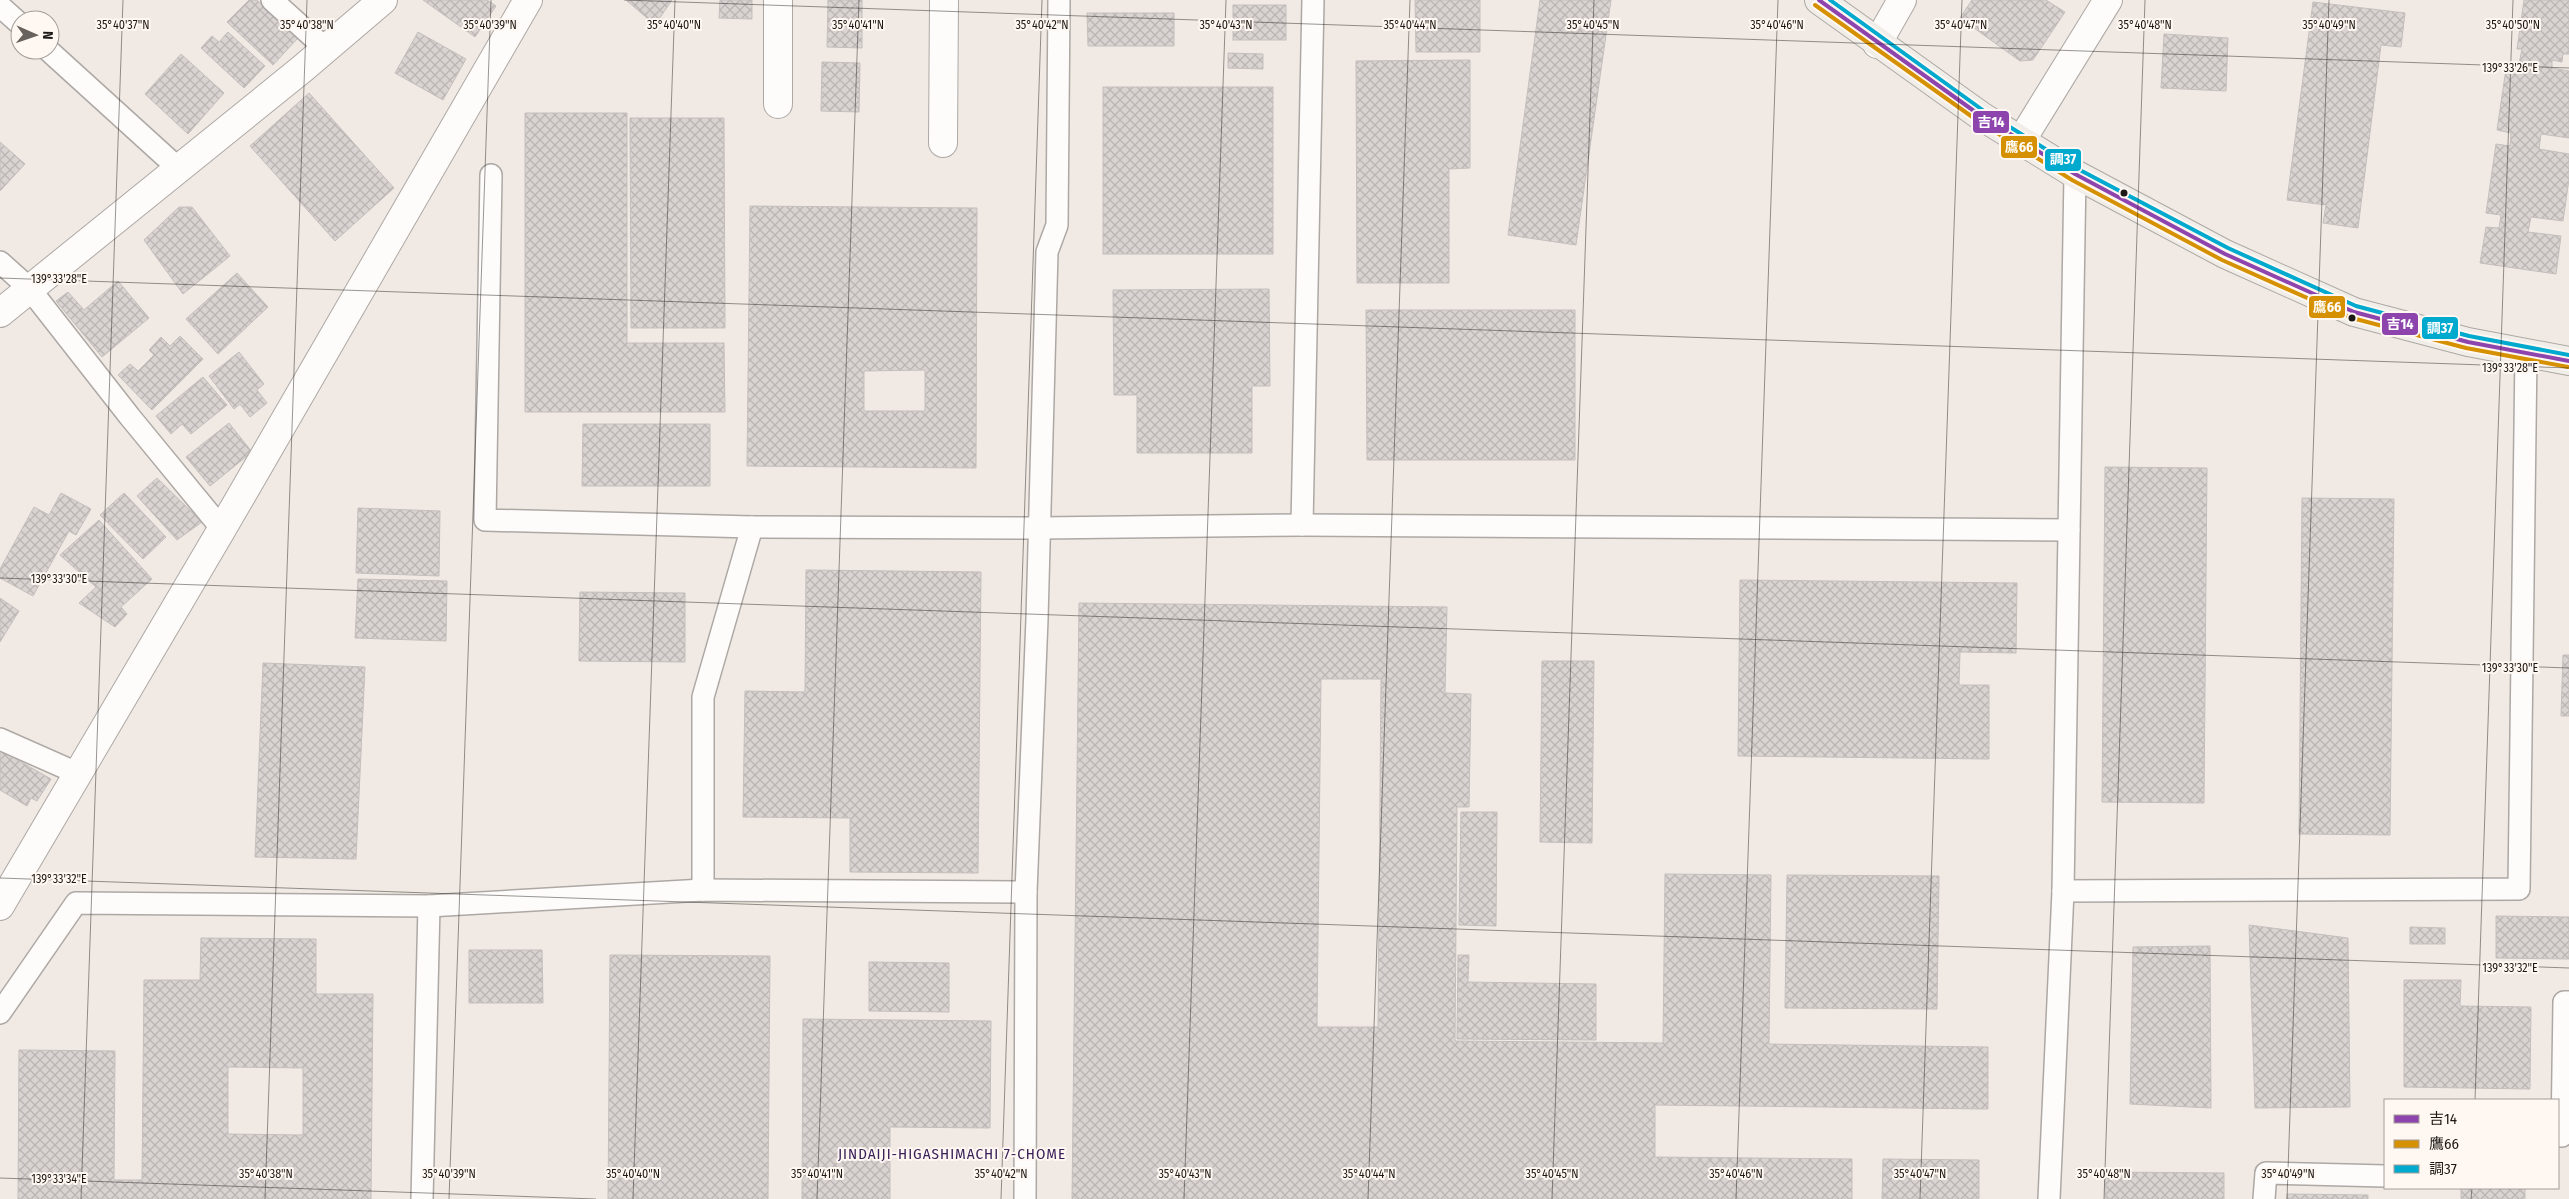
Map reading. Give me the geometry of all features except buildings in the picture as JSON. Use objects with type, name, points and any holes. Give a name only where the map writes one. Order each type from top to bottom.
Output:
[{"type":"main road","points":[[1819,0],[1877,44],[1981,116],[2074,174],[2225,254],[2354,312],[2430,333],[2569,361]]},
{"type":"street","points":[[0,312],[179,169],[383,0]]},
{"type":"street","points":[[0,906],[79,774],[528,0]]},
{"type":"street","points":[[778,0],[778,104]]},
{"type":"street","points":[[942,143],[944,0]]},
{"type":"street","points":[[1877,44],[1902,0]]},
{"type":"street","points":[[2021,141],[2108,0]]},
{"type":"lane","points":[[272,0],[325,48]]},
{"type":"lane","points":[[1025,1199],[1026,892],[1040,528],[1047,252],[1058,225],[1059,0]]},
{"type":"lane","points":[[1302,525],[1313,0]]},
{"type":"lane","points":[[0,6],[10,15]]},
{"type":"lane","points":[[59,60],[179,169]]},
{"type":"lane","points":[[491,174],[485,520],[752,527],[1040,528],[1302,525],[2069,530]]},
{"type":"lane","points":[[2049,1199],[2063,892],[2074,174]]},
{"type":"lane","points":[[0,262],[29,288],[130,417],[222,528]]},
{"type":"lane","points":[[2063,892],[2519,889],[2526,352]]},
{"type":"lane","points":[[703,890],[704,697],[752,527]]},
{"type":"lane","points":[[0,738],[79,774]]},
{"type":"lane","points":[[0,1013],[76,903],[429,906],[703,890],[1026,892]]},
{"type":"lane","points":[[422,1199],[429,906]]},
{"type":"lane","points":[[2559,1136],[2562,1136],[2564,1002],[2569,1002]]},
{"type":"lane","points":[[2264,1199],[2266,1173],[2384,1176]]},
{"type":"transit line","name":"吉14","points":[[1819,0],[1981,116],[2075,174],[2225,254],[2354,312],[2468,342],[2569,361]]},
{"type":"transit line","name":"調37","points":[[1830,0],[1984,111],[2078,169],[2228,248],[2356,306],[2469,336],[2569,355]]},
{"type":"transit line","name":"鷹66","points":[[1815,5],[1978,121],[2072,180],[2222,260],[2352,318],[2466,348],[2568,367]]},
{"type":"district","name":"JINDAIJI-HIGASHIMACHI 7-CHOME","points":[[952,1154]]}]
